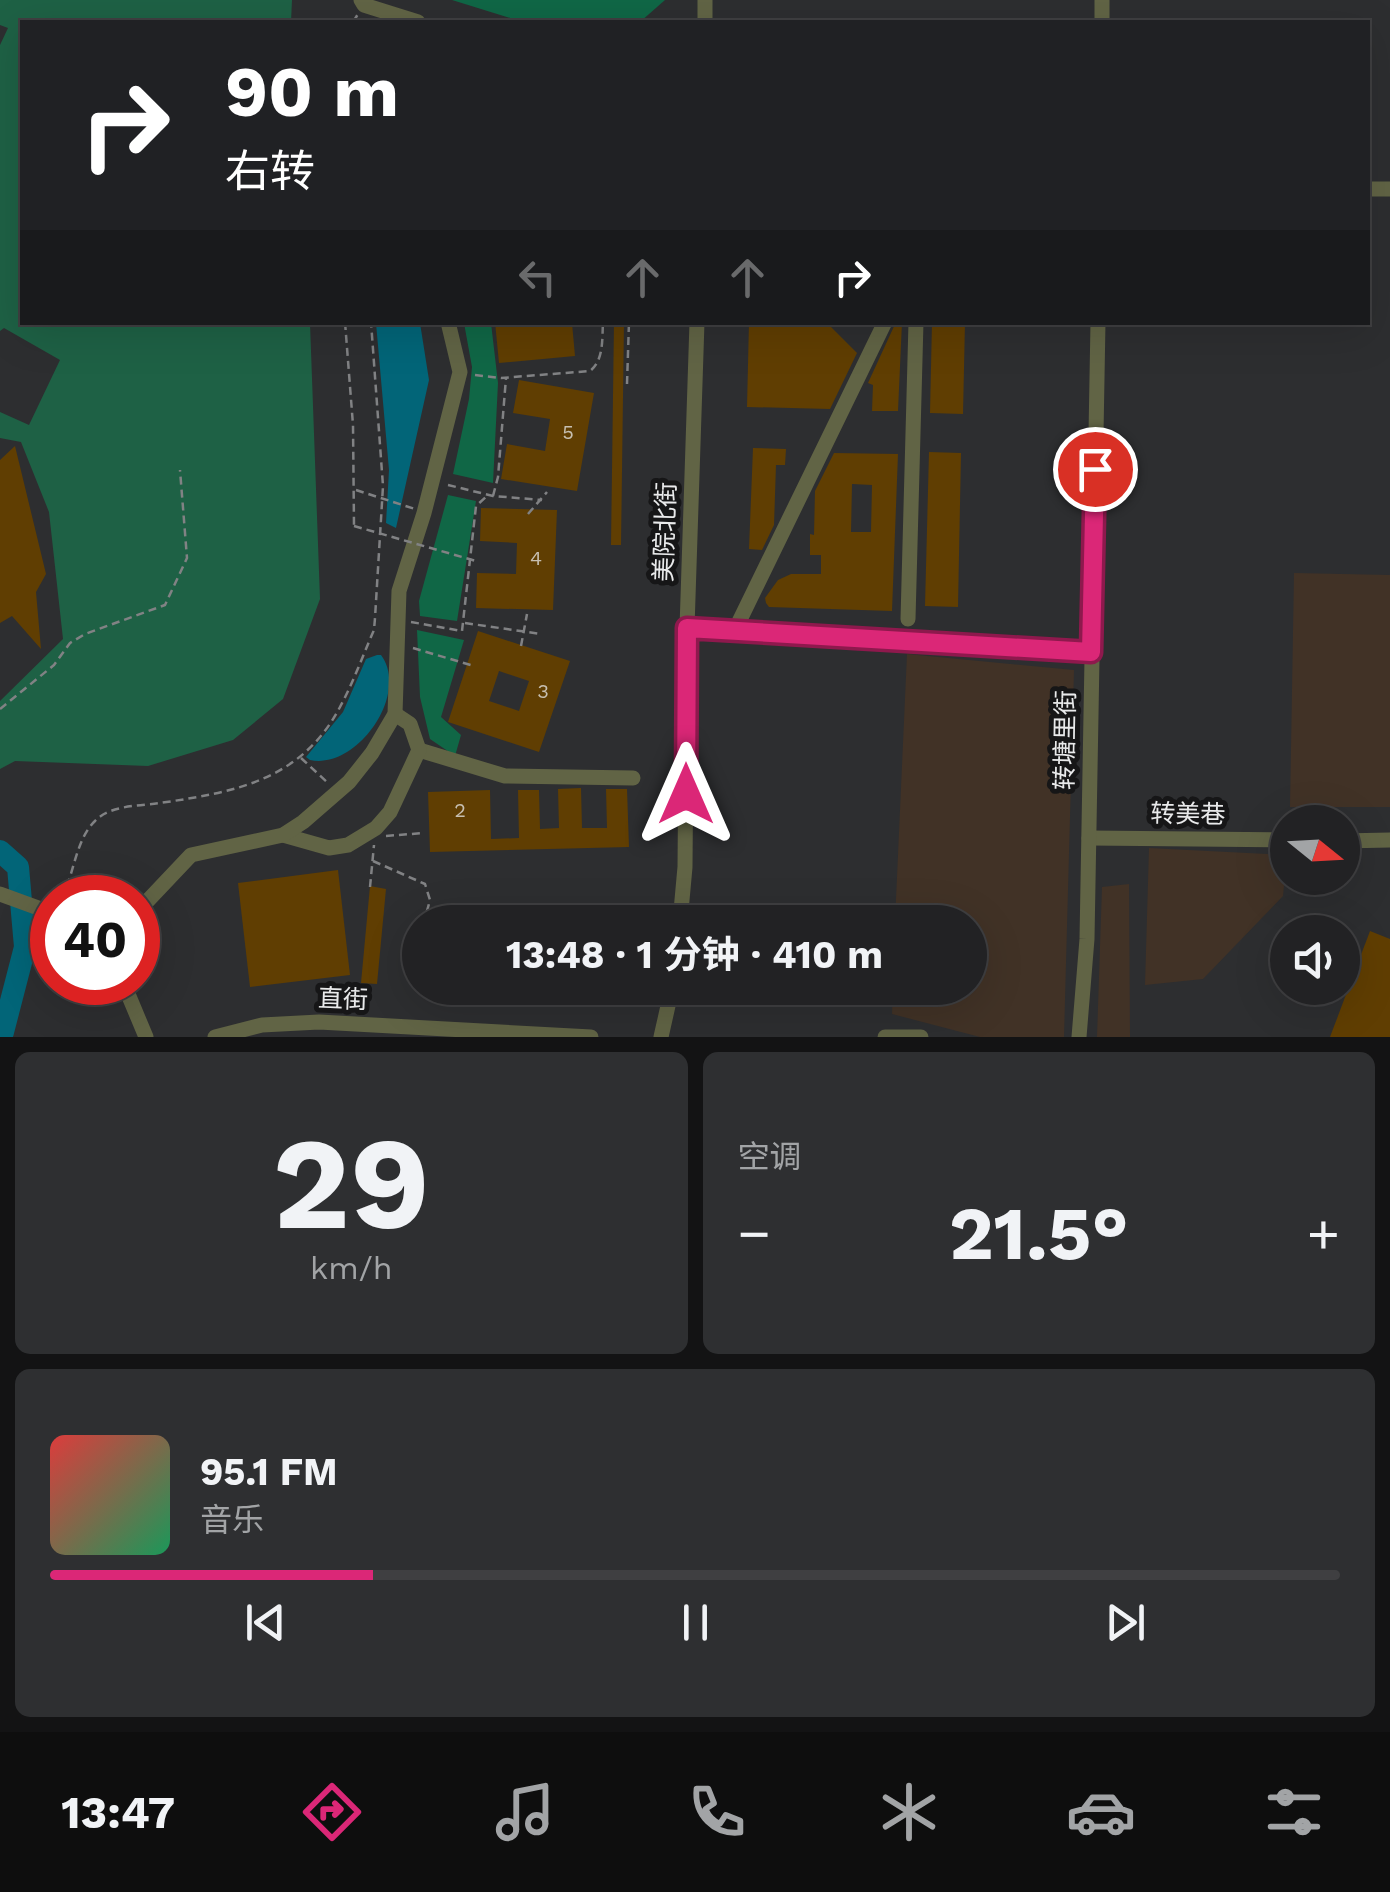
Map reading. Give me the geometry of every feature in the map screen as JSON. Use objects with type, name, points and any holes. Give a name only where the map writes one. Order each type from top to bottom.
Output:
[{"type":"street","points":[[361,0],[364,5],[412,20]]},
{"type":"street","points":[[160,887],[191,855],[282,836],[340,792],[364,765],[395,714],[402,578],[460,372],[449,325]]},
{"type":"street","name":"美院北街","points":[[682,905],[697,325]]},
{"type":"street","points":[[735,630],[884,325]]},
{"type":"street","points":[[908,618],[916,325]]},
{"type":"street","name":"转塘里街","points":[[1079,1037],[1087,939],[1098,325]]},
{"type":"street","points":[[687,628],[1091,652]]},
{"type":"street","points":[[282,836],[329,848],[348,845],[376,828],[390,812],[420,750],[410,724],[395,714]]},
{"type":"street","points":[[420,750],[505,776],[633,778]]},
{"type":"street","name":"转美巷","points":[[1088,838],[1270,840]]},
{"type":"street","points":[[1360,840],[1390,840]]},
{"type":"street","points":[[0,894],[30,905]]},
{"type":"street","points":[[132,1005],[146,1037]]},
{"type":"street","points":[[660,1037],[668,1005]]},
{"type":"street","name":"直街","points":[[215,1037],[262,1025],[319,1022],[590,1037]]},
{"type":"street","points":[[886,1037],[922,1037]]},
{"type":"path","points":[[345,325],[356,490],[354,526],[476,561]]},
{"type":"path","points":[[70,875],[94,821],[111,810],[238,790],[265,779],[300,757],[340,708],[374,630],[382,486],[371,325]]},
{"type":"path","points":[[460,372],[506,378],[590,371],[597,366],[603,325]]},
{"type":"path","points":[[628,384],[629,325]]},
{"type":"path","points":[[398,620],[462,631],[476,506],[491,495],[498,477],[506,378]]},
{"type":"path","points":[[0,708],[85,634],[165,606],[187,558],[180,470]]},
{"type":"path","points":[[432,482],[491,495],[542,500]]},
{"type":"path","points":[[356,490],[415,509]]},
{"type":"path","points":[[528,514],[547,492]]},
{"type":"path","points":[[522,646],[527,614]]},
{"type":"path","points":[[463,622],[541,634]]},
{"type":"path","points":[[397,643],[474,666]]},
{"type":"path","points":[[300,757],[340,792]]},
{"type":"path","points":[[370,886],[375,837],[423,834]]},
{"type":"path","points":[[373,862],[426,884],[429,905]]},
{"type":"shaded area","points":[[1294,573],[1390,575],[1390,807],[1290,805]]},
{"type":"shaded area","points":[[907,654],[1074,670],[1064,1037],[980,1037],[892,1014],[892,1005],[987,1005],[987,905],[896,905]]},
{"type":"shaded area","points":[[1149,848],[1270,854],[1270,895],[1283,896],[1203,979],[1145,985]]},
{"type":"shaded area","points":[[1129,884],[1130,1037],[1097,1037],[1102,887]]},
{"type":"green space","points":[[0,0],[292,0],[291,20],[20,20],[20,325],[310,325],[320,599],[283,699],[233,740],[148,766],[15,761],[0,769],[0,701],[63,639],[49,512],[21,442],[0,438],[0,412],[29,425],[60,360],[4,328],[0,331],[0,45],[8,28],[0,25]]},
{"type":"green space","points":[[452,0],[665,0],[642,20],[517,20]]},
{"type":"green space","points":[[464,325],[491,325],[498,383],[493,483],[453,474],[472,367]]},
{"type":"green space","points":[[448,495],[476,501],[457,621],[420,616],[419,601]]},
{"type":"green space","points":[[417,630],[464,640],[441,717],[461,735],[455,756],[430,739],[420,697]]},
{"type":"water","points":[[376,325],[420,325],[429,380],[396,528],[386,523],[389,470]]},
{"type":"water","points":[[381,655],[388,671],[389,689],[374,726],[345,753],[328,760],[310,760],[306,757],[343,712],[366,659]]},
{"type":"building","points":[[495,325],[572,325],[575,356],[499,363]]},
{"type":"building","points":[[614,325],[624,325],[621,545],[611,545]]},
{"type":"building","points":[[749,325],[829,325],[857,353],[830,409],[747,407]]},
{"type":"building","points":[[895,325],[902,325],[898,411],[872,411],[873,385],[868,383]]},
{"type":"building","points":[[932,325],[965,325],[963,414],[930,413]]},
{"type":"building","points":[[519,380],[594,393],[577,491],[501,479],[507,444],[545,451],[550,419],[513,413]]},
{"type":"building","points":[[15,446],[46,574],[36,592],[41,649],[12,616],[0,623],[0,460]]},
{"type":"building","points":[[753,448],[786,449],[785,465],[776,465],[774,525],[762,550],[749,549]]},
{"type":"building","points":[[929,452],[961,453],[958,607],[925,606]]},
{"type":"building","points":[[834,453],[898,454],[892,611],[769,607],[766,603],[765,598],[778,580],[791,574],[821,574],[821,555],[810,555],[815,491]],"holes":[[[852,484],[872,485],[871,532],[851,532]]]},
{"type":"building","points":[[481,508],[557,510],[553,610],[476,608],[477,573],[516,574],[517,543],[480,541]]},
{"type":"building","points":[[478,631],[570,661],[539,752],[448,722]],"holes":[[[499,671],[529,681],[519,711],[489,701]]]},
{"type":"building","points":[[581,788],[582,828],[607,828],[606,789],[627,789],[629,847],[430,852],[428,792],[490,790],[491,839],[519,838],[518,790],[539,790],[540,829],[559,828],[558,789]]},
{"type":"building","points":[[338,870],[350,975],[250,987],[238,883]]},
{"type":"building","points":[[370,886],[386,889],[377,984],[361,983]]},
{"type":"building","points":[[1370,931],[1390,939],[1390,1037],[1330,1037],[1342,1005],[1360,1005],[1360,958]]},
{"type":"waterway","points":[[0,851],[18,867],[25,947],[3,1032]]},
{"type":"route","points":[[686,794],[687,628],[1091,652],[1095,469]]}]
